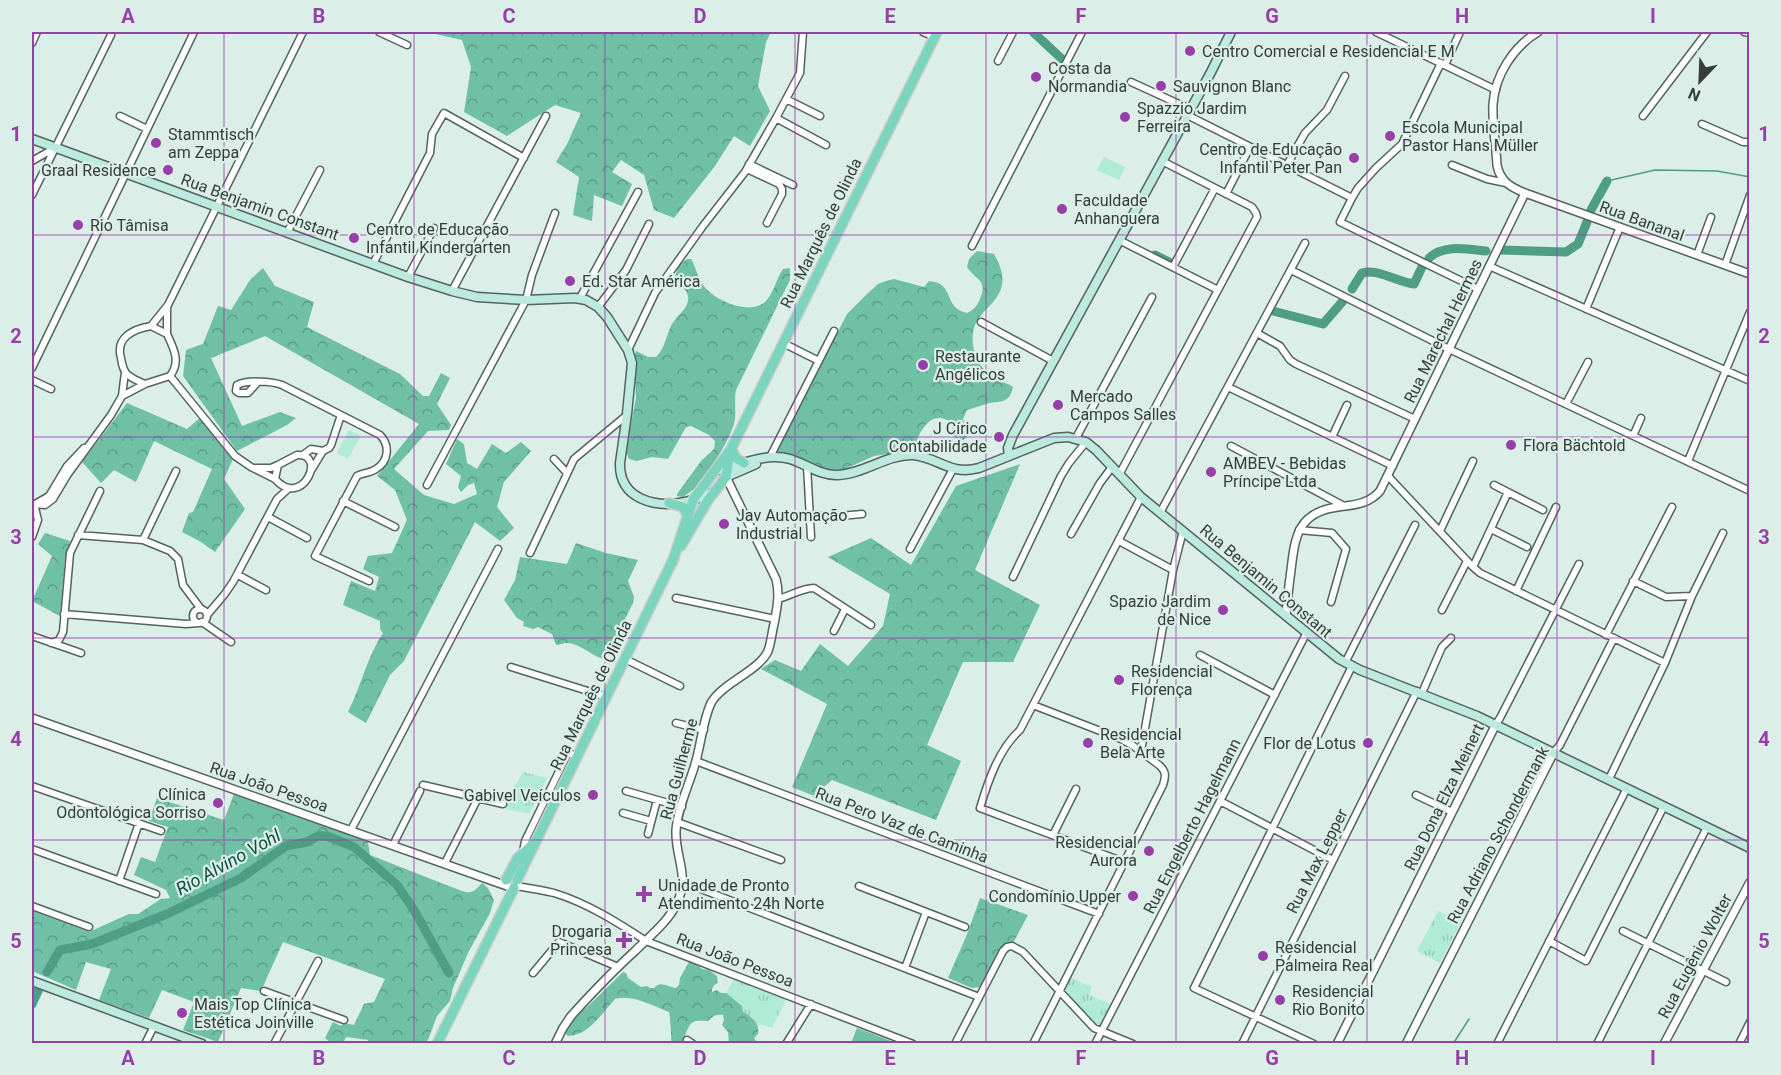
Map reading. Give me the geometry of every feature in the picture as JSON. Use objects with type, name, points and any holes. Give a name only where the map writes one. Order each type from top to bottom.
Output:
[{"type":"main road","points":[[1009,455],[1009,442],[1231,32]]},
{"type":"main road","name":"Rua Marquês de Olinda","points":[[672,563],[693,500],[731,448],[936,34]]},
{"type":"main road","name":"Rua Benjamin Constant","points":[[32,139],[408,277],[452,291],[487,298],[526,300],[580,298],[598,307],[628,350],[632,363],[620,463],[624,483],[632,493],[643,500],[669,503],[693,500],[716,490]]},
{"type":"main road","name":"Rua Benjamin Constant","points":[[727,473],[744,463],[770,457],[784,458],[825,473],[838,475],[909,455],[923,457],[953,469],[973,469],[1054,438],[1076,438],[1086,442],[1160,513],[1306,634],[1348,664],[1496,724],[1749,846]]},
{"type":"main road","name":"Rua Marquês de Olinda","points":[[510,883],[526,863],[672,563],[727,473],[731,448]]},
{"type":"main road","points":[[731,448],[736,458],[744,463]]},
{"type":"main road","points":[[714,471],[727,473],[770,457]]},
{"type":"main road","points":[[669,503],[689,497],[701,488],[703,492],[716,490]]},
{"type":"main road","points":[[669,503],[683,507],[687,515]]},
{"type":"main road","name":"Rua Marquês de Olinda","points":[[437,1044],[508,899],[517,859],[537,840]]},
{"type":"main road","points":[[522,853],[526,863]]},
{"type":"main road","points":[[32,981],[201,1043]]},
{"type":"street","points":[[32,43],[37,32]]},
{"type":"street","points":[[32,368],[194,32]]},
{"type":"street","points":[[32,537],[38,520],[33,504],[45,505],[54,499],[68,474],[105,424],[122,396],[124,372],[119,353],[122,340],[130,333],[151,326],[168,305],[303,32]]},
{"type":"street","points":[[379,32],[407,45]]},
{"type":"street","points":[[628,350],[655,293],[748,166],[776,118],[800,72],[803,32]]},
{"type":"street","points":[[923,32],[936,34]]},
{"type":"street","points":[[998,61],[1013,32]]},
{"type":"street","points":[[972,246],[1082,32]]},
{"type":"street","points":[[1376,32],[1496,90]]},
{"type":"street","points":[[1460,32],[1402,144],[1376,168],[1352,198],[1340,222],[1478,289]]},
{"type":"street","points":[[1506,183],[1497,165],[1493,109],[1496,90],[1504,69],[1515,51],[1523,42],[1538,32]]},
{"type":"street","points":[[1643,116],[1707,32]]},
{"type":"street","points":[[1744,32],[1749,33]]},
{"type":"street","points":[[32,195],[111,35]]},
{"type":"street","points":[[1287,165],[1305,132],[1327,110],[1345,76]]},
{"type":"street","points":[[1131,82],[1250,147],[1352,198]]},
{"type":"street","points":[[786,99],[820,117]]},
{"type":"street","points":[[373,264],[430,153],[432,134],[444,113],[524,158]]},
{"type":"street","points":[[120,116],[147,129]]},
{"type":"street","points":[[452,291],[546,116]]},
{"type":"street","points":[[776,118],[826,145]]},
{"type":"street","points":[[1702,124],[1743,142],[1749,142]]},
{"type":"street","points":[[1226,194],[1250,147]]},
{"type":"street","points":[[32,160],[55,148]]},
{"type":"street","points":[[1119,475],[1256,220],[1256,213],[1252,207],[1162,161]]},
{"type":"street","points":[[1452,165],[1487,179],[1506,183],[1525,193]]},
{"type":"street","points":[[748,166],[793,185]]},
{"type":"street","points":[[748,166],[779,184],[782,189],[782,194],[767,223]]},
{"type":"street","points":[[287,233],[320,170]]},
{"type":"street","points":[[1173,267],[1215,188]]},
{"type":"street","points":[[580,298],[638,192]]},
{"type":"street","name":"Rua Bananal","points":[[1525,193],[1749,274]]},
{"type":"street","name":"Rua Marechal Hermes","points":[[1299,530],[1315,513],[1329,508],[1360,504],[1380,491],[1525,193]]},
{"type":"street","points":[[1725,265],[1749,195]]},
{"type":"street","points":[[427,485],[526,300],[532,275],[555,213]]},
{"type":"street","points":[[1697,255],[1711,217]]},
{"type":"street","points":[[598,307],[626,270],[649,224]]},
{"type":"street","points":[[1586,309],[1620,227]]},
{"type":"street","points":[[408,277],[434,228]]},
{"type":"street","points":[[1119,240],[1218,290]]},
{"type":"street","points":[[1160,513],[1305,243]]},
{"type":"street","points":[[1489,266],[1749,381]]},
{"type":"street","points":[[1291,270],[1449,349],[1749,491]]},
{"type":"street","points":[[1076,438],[1152,297]]},
{"type":"street","points":[[122,396],[145,384],[170,376],[175,367],[174,348],[167,334],[168,305]]},
{"type":"street","points":[[1688,462],[1749,312]]},
{"type":"street","points":[[981,322],[1053,362]]},
{"type":"street","points":[[151,326],[167,334]]},
{"type":"street","points":[[770,457],[834,331]]},
{"type":"street","points":[[1257,333],[1275,342],[1296,364],[1415,419]]},
{"type":"street","points":[[783,343],[819,361]]},
{"type":"street","points":[[1566,404],[1588,362]]},
{"type":"street","points":[[124,372],[145,384]]},
{"type":"street","points":[[170,376],[235,456],[289,488],[297,488],[304,484],[323,451],[332,445],[341,414]]},
{"type":"street","points":[[32,380],[51,389]]},
{"type":"street","points":[[257,383],[248,393],[242,383],[268,382],[282,385],[380,435],[387,445],[385,458],[377,468],[357,476],[315,556],[369,581]]},
{"type":"street","points":[[1228,387],[1393,466]]},
{"type":"street","points":[[1332,437],[1347,405]]},
{"type":"street","points":[[530,553],[567,473],[578,455],[627,414]]},
{"type":"street","points":[[1634,436],[1641,418]]},
{"type":"street","points":[[1013,577],[1065,469],[1086,442]]},
{"type":"street","points":[[1231,446],[1344,506]]},
{"type":"street","points":[[251,467],[271,468],[288,459],[303,455],[311,449],[323,451]]},
{"type":"street","points":[[303,455],[309,458],[312,470]]},
{"type":"street","points":[[554,459],[567,473]]},
{"type":"street","points":[[1440,531],[1473,461]]},
{"type":"street","points":[[277,499],[278,465]]},
{"type":"street","points":[[807,466],[811,537]]},
{"type":"street","points":[[1071,534],[1100,483],[1112,467]]},
{"type":"street","points":[[910,549],[953,469]]},
{"type":"street","points":[[144,540],[176,471]]},
{"type":"street","name":"Rua Guilherme","points":[[555,1044],[562,1028],[571,1016],[667,919],[676,906],[683,882],[676,837],[677,822],[713,700],[765,656],[770,644],[778,599],[778,585],[774,572],[732,491],[727,473]]},
{"type":"street","points":[[1388,476],[1467,561],[1486,576],[1665,663]]},
{"type":"street","points":[[1494,485],[1543,510]]},
{"type":"street","points":[[231,642],[194,619],[218,602],[228,590],[277,499],[289,488]]},
{"type":"street","points":[[716,490],[732,491]]},
{"type":"street","points":[[51,643],[62,637],[69,559],[100,491]]},
{"type":"street","points":[[1473,567],[1508,492]]},
{"type":"street","points":[[1124,862],[980,808],[1005,747],[1020,730],[1034,705],[1141,497]]},
{"type":"street","points":[[343,501],[395,527]]},
{"type":"street","points":[[1516,591],[1556,507]]},
{"type":"street","points":[[1606,634],[1672,507]]},
{"type":"street","points":[[810,514],[829,517],[862,514]]},
{"type":"street","points":[[268,517],[307,538]]},
{"type":"street","points":[[1314,1044],[1194,988],[1415,525]]},
{"type":"street","points":[[1491,529],[1527,547]]},
{"type":"street","points":[[1286,616],[1294,548],[1299,530],[1332,532],[1346,549],[1331,602]]},
{"type":"street","points":[[1141,751],[1173,570],[1183,531]]},
{"type":"street","points":[[1609,779],[1665,663],[1692,596],[1724,533]]},
{"type":"street","points":[[64,614],[176,622],[200,623],[205,620],[183,585],[180,577],[180,564],[176,556],[163,547],[144,540],[78,535]]},
{"type":"street","points":[[1119,541],[1173,570]]},
{"type":"street","points":[[351,830],[498,549]]},
{"type":"street","points":[[1442,610],[1467,561]]},
{"type":"street","name":"Rua Dona Elza Meinert","points":[[1337,1044],[1496,724],[1579,564]]},
{"type":"street","points":[[238,575],[266,590]]},
{"type":"street","points":[[1633,581],[1666,597],[1692,596]]},
{"type":"street","points":[[778,599],[810,588],[818,590],[871,625]]},
{"type":"street","points":[[676,598],[775,619]]},
{"type":"street","points":[[834,631],[845,609]]},
{"type":"street","points":[[176,622],[201,613]]},
{"type":"street","points":[[201,613],[216,633]]},
{"type":"street","name":"Rua Engelberto Hagelmann","points":[[1095,1044],[1306,634]]},
{"type":"street","points":[[32,636],[81,653]]},
{"type":"street","name":"Rua Max Lepper","points":[[1242,1044],[1442,647],[1451,638]]},
{"type":"street","name":"Rua Adriano Schondermank","points":[[1406,1044],[1614,638]]},
{"type":"street","points":[[1200,655],[1275,694]]},
{"type":"street","points":[[625,659],[680,686]]},
{"type":"street","points":[[511,667],[607,697]]},
{"type":"street","points":[[1033,1044],[1163,785],[1165,775],[1163,769],[1141,751],[1121,739],[1034,705]]},
{"type":"street","name":"Rua João Pessoa","points":[[32,718],[445,863],[510,883],[555,893],[588,907],[646,941],[913,1044]]},
{"type":"street","points":[[676,723],[704,730]]},
{"type":"street","points":[[522,853],[525,841],[568,753],[578,756]]},
{"type":"street","name":"Rua Pero Vaz de Caminha","points":[[696,761],[1099,914]]},
{"type":"street","points":[[32,786],[161,831]]},
{"type":"street","points":[[393,845],[422,788],[476,801],[503,804]]},
{"type":"street","points":[[1497,1044],[1627,788]]},
{"type":"street","points":[[1053,835],[1076,789]]},
{"type":"street","points":[[626,791],[682,807]]},
{"type":"street","points":[[1416,795],[1452,812]]},
{"type":"street","points":[[648,834],[657,800]]},
{"type":"street","points":[[445,863],[476,801]]},
{"type":"street","points":[[1220,801],[1333,860]]},
{"type":"street","points":[[1549,942],[1586,961],[1664,806]]},
{"type":"street","points":[[623,813],[651,821]]},
{"type":"street","points":[[677,822],[781,860]]},
{"type":"street","points":[[119,881],[139,823]]},
{"type":"street","points":[[1597,1044],[1707,827]]},
{"type":"street","points":[[32,849],[156,894]]},
{"type":"street","points":[[683,882],[979,997]]},
{"type":"street","name":"Rua Eugênio Wolter","points":[[1664,1044],[1749,882]]},
{"type":"street","points":[[859,886],[965,927]]},
{"type":"street","points":[[32,906],[90,927]]},
{"type":"street","points":[[905,968],[926,912]]},
{"type":"street","points":[[1623,932],[1726,982]]},
{"type":"street","points":[[533,973],[559,942],[618,967]]},
{"type":"street","points":[[955,1044],[1003,951],[1007,947],[1016,946],[1094,1028],[1133,1044]]},
{"type":"street","points":[[274,1044],[318,960]]},
{"type":"street","points":[[264,991],[344,1020]]},
{"type":"street","points":[[786,1044],[811,1004]]},
{"type":"street","points":[[1739,1044],[1749,1022]]},
{"type":"street","points":[[145,1044],[154,1026]]},
{"type":"green space","points":[[427,32],[771,32],[766,42],[758,86],[770,111],[750,146],[734,136],[715,166],[674,218],[654,210],[644,175],[621,160],[612,172],[632,184],[622,206],[594,195],[592,221],[573,215],[579,177],[556,162],[581,113],[555,105],[507,136],[464,112],[471,67],[462,40]]},
{"type":"green space","points":[[1104,157],[1125,167],[1119,180],[1097,170]]},
{"type":"green space","points":[[977,251],[994,254],[1000,266],[1002,280],[999,293],[974,326],[974,351],[986,372],[1013,387],[1009,397],[1003,401],[967,410],[963,419],[969,435],[963,440],[955,438],[952,423],[937,418],[926,424],[913,450],[874,456],[845,469],[829,470],[777,452],[847,314],[878,284],[894,279],[924,287],[929,281],[937,283],[943,286],[954,306],[967,313],[976,306],[983,288],[980,281],[967,267],[969,259]]},
{"type":"green space","points":[[691,259],[701,282],[708,291],[723,301],[741,307],[758,306],[765,302],[783,269],[790,268],[790,280],[736,390],[735,419],[725,444],[703,479],[683,497],[677,494],[701,461],[714,449],[715,441],[709,435],[691,426],[686,427],[668,459],[652,457],[637,461],[629,459],[626,451],[636,398],[634,358],[636,351],[648,357],[656,357],[672,324],[685,308],[688,300],[687,293],[674,278],[680,264]]},
{"type":"green space","points":[[263,268],[275,286],[314,302],[307,327],[400,374],[423,396],[429,396],[441,373],[450,378],[437,404],[451,425],[449,430],[428,431],[394,469],[424,495],[454,504],[477,494],[474,483],[461,492],[458,487],[461,476],[446,464],[457,439],[464,444],[467,463],[477,469],[492,444],[506,453],[521,442],[531,451],[504,482],[497,507],[514,528],[500,541],[475,522],[404,661],[390,675],[366,723],[348,712],[383,633],[380,629],[380,621],[343,605],[351,581],[375,591],[379,577],[363,569],[368,556],[392,553],[407,520],[395,490],[377,476],[419,424],[265,336],[211,358],[242,426],[280,412],[296,418],[237,451],[183,376],[186,350],[203,344],[218,306],[231,310],[250,280]]},
{"type":"green space","points":[[127,403],[187,429],[201,417],[233,459],[224,479],[245,509],[215,552],[182,532],[189,513],[193,512],[212,469],[154,441],[136,482],[114,470],[101,483],[82,462]]},
{"type":"green space","points":[[349,430],[361,436],[348,459],[337,453]]},
{"type":"green space","points":[[1020,464],[975,570],[1040,605],[1013,662],[963,662],[927,745],[961,761],[936,820],[832,780],[814,796],[792,787],[827,704],[761,669],[775,660],[801,671],[820,644],[848,666],[883,626],[890,594],[828,557],[871,538],[911,565],[956,486]]},
{"type":"green space","points":[[45,533],[70,541],[65,558],[60,616],[32,601],[52,556],[38,544]]},
{"type":"green space","points":[[576,543],[638,560],[628,581],[634,597],[633,603],[605,659],[572,644],[556,645],[552,634],[538,627],[533,629],[523,626],[524,622],[517,618],[504,600],[515,580],[520,557],[567,564]]},
{"type":"green space","points":[[523,772],[547,778],[529,814],[503,808]]},
{"type":"green space","points":[[234,794],[366,837],[370,855],[454,888],[472,892],[482,883],[488,888],[494,900],[490,913],[468,953],[450,1001],[437,1016],[428,1040],[423,1044],[368,1043],[368,1040],[346,1037],[343,1043],[331,1043],[325,1038],[333,1022],[341,1026],[344,1023],[354,1025],[364,1004],[374,1002],[385,979],[283,942],[261,991],[241,988],[218,1042],[183,1030],[194,1002],[162,990],[149,1018],[99,1000],[111,969],[86,962],[76,990],[32,971],[32,911],[89,932],[129,914],[138,914],[161,899],[170,898],[166,890],[134,875],[141,857],[155,862],[168,827],[149,821],[157,798],[224,820]]},
{"type":"green space","points":[[980,898],[1028,915],[1013,943],[1005,945],[1000,951],[980,987],[972,988],[948,978]]},
{"type":"green space","points":[[1438,911],[1461,922],[1440,963],[1417,951]]},
{"type":"green space","points":[[689,962],[717,976],[718,983],[714,985],[712,992],[717,990],[726,993],[742,1006],[743,1012],[755,1021],[758,1034],[754,1038],[757,1043],[729,1043],[728,1032],[722,1025],[724,1020],[721,1015],[708,1021],[694,1021],[684,1038],[686,1043],[671,1043],[669,1012],[628,998],[615,999],[582,1032],[568,1036],[565,1033],[575,1016],[623,972],[641,987],[654,988],[662,984],[676,988]]},
{"type":"green space","points":[[1069,977],[1092,987],[1089,995],[1113,1005],[1102,1026],[1097,1028],[1094,1026],[1064,988]]},
{"type":"green space","points":[[734,979],[749,984],[750,987],[755,986],[757,989],[767,988],[773,994],[784,997],[786,1000],[772,1028],[761,1024],[758,1026],[751,1017],[743,1012],[741,1005],[726,993]]},
{"type":"green space","points":[[857,1028],[896,1043],[851,1043]]},
{"type":"waterway","points":[[1033,32],[1063,60]]},
{"type":"waterway","points":[[1607,181],[1655,170],[1717,171],[1750,177]]},
{"type":"waterway","points":[[1591,210],[1607,181]]},
{"type":"waterway","points":[[1502,250],[1566,252],[1578,244],[1587,222]]},
{"type":"waterway","points":[[1429,258],[1449,249],[1486,251]]},
{"type":"waterway","points":[[1155,255],[1169,262]]},
{"type":"waterway","points":[[1352,289],[1362,273],[1368,272],[1414,284],[1422,267]]},
{"type":"waterway","points":[[1273,311],[1323,324],[1343,301]]},
{"type":"waterway","name":"Rio Alvino Vohl","points":[[47,972],[60,950],[92,944],[167,914],[241,878],[286,846],[307,842],[318,836],[327,836],[354,847],[397,885],[414,910],[449,973]]},
{"type":"waterway","name":"Rio Alvino Vohl","points":[[32,1004],[38,991]]},
{"type":"waterway","points":[[1453,1044],[1469,1019]]},
{"type":"place","name":"Centro Comercial e Residencial E M","points":[[1190,51]]},
{"type":"place","name":"Costa da Normandia","points":[[1036,77]]},
{"type":"place","name":"Sauvignon Blanc","points":[[1161,86]]},
{"type":"place","name":"Spazzio Jardim Ferreira","points":[[1125,117]]},
{"type":"place","name":"Escola Municipal Pastor Hans Müller","points":[[1390,136]]},
{"type":"place","name":"Stammtisch am Zeppa","points":[[156,143]]},
{"type":"place","name":"Centro de Educação Infantil Peter Pan","points":[[1354,158]]},
{"type":"place","name":"Graal Residence","points":[[168,170]]},
{"type":"place","name":"Faculdade Anhanguera","points":[[1062,209]]},
{"type":"place","name":"Rio Tâmisa","points":[[78,225]]},
{"type":"place","name":"Centro de Educação Infantil Kindergarten","points":[[354,238]]},
{"type":"place","name":"Ed. Star América","points":[[570,281]]},
{"type":"place","name":"Restaurante Angélicos","points":[[923,365]]},
{"type":"place","name":"Mercado Campos Salles","points":[[1058,405]]},
{"type":"place","name":"J Círico Contabilidade","points":[[999,437]]},
{"type":"place","name":"Flora Bächtold","points":[[1511,445]]},
{"type":"place","name":"AMBEV - Bebidas Príncipe Ltda","points":[[1211,472]]},
{"type":"place","name":"Jav Automação Industrial","points":[[724,524]]},
{"type":"place","name":"Spazio Jardim de Nice","points":[[1223,610]]},
{"type":"place","name":"Residencial Florença","points":[[1119,680]]},
{"type":"place","name":"Residencial Bela Arte","points":[[1088,743]]},
{"type":"place","name":"Flor de Lotus","points":[[1368,743]]},
{"type":"place","name":"Gabivel Veículos","points":[[593,795]]},
{"type":"place","name":"Clínica Odontológica Sorriso","points":[[218,803]]},
{"type":"place","name":"Residencial Aurora","points":[[1149,851]]},
{"type":"place","name":"Unidade de Pronto Atendimento 24h Norte","points":[[644,894]]},
{"type":"place","name":"Condomínio Upper","points":[[1133,896]]},
{"type":"place","name":"Drogaria Princesa","points":[[624,940]]},
{"type":"place","name":"Residencial Palmeira Real","points":[[1263,956]]},
{"type":"place","name":"Residencial Rio Bonito","points":[[1280,1000]]},
{"type":"place","name":"Mais Top Clínica Estética Joinville","points":[[182,1013]]}]
